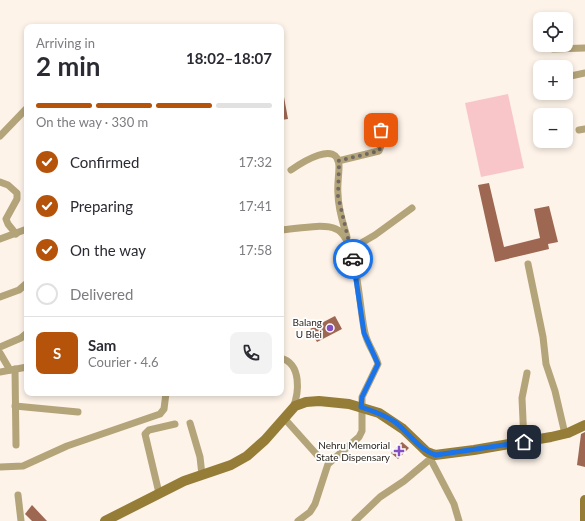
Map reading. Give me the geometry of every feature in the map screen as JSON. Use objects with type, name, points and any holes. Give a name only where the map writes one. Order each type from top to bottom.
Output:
[{"type":"street","points":[[573,48],[585,48]]},
{"type":"street","points":[[573,76],[585,73]]},
{"type":"street","points":[[0,136],[24,111]]},
{"type":"street","points":[[338,161],[379,151],[381,146],[381,130]]},
{"type":"street","points":[[291,170],[310,158],[323,154],[333,155],[338,161],[338,196],[351,249],[364,333],[378,364],[362,397],[362,432],[359,437],[328,464],[315,504],[310,512],[298,521]]},
{"type":"street","points":[[0,182],[8,185],[17,192],[18,199],[6,219],[8,224],[23,233]]},
{"type":"street","points":[[351,249],[375,235],[412,208]]},
{"type":"street","points":[[284,230],[308,228],[335,229],[343,233],[348,239]]},
{"type":"street","points":[[0,239],[23,233]]},
{"type":"street","points":[[528,264],[543,337],[546,364],[565,434]]},
{"type":"street","points":[[0,297],[19,290],[24,286]]},
{"type":"street","points":[[0,347],[24,336]]},
{"type":"street","points":[[0,353],[12,370],[16,445]]},
{"type":"street","points":[[284,360],[289,362],[296,375],[298,395],[293,408]]},
{"type":"street","points":[[0,372],[24,368]]},
{"type":"street","points":[[524,442],[522,403],[527,374]]},
{"type":"street","points":[[0,467],[23,466],[67,446],[160,414],[164,410],[166,396]]},
{"type":"street","points":[[105,521],[184,481],[231,464],[247,456],[265,440],[293,408],[300,403],[319,401],[361,407],[380,413],[394,422],[433,458],[454,504],[459,521]]},
{"type":"street","points":[[15,406],[78,412]]},
{"type":"street","points":[[284,418],[318,456]]},
{"type":"street","points":[[190,423],[200,457],[202,475]]},
{"type":"street","points":[[159,493],[145,434],[149,430],[175,424]]},
{"type":"street","points":[[354,521],[380,497],[433,458],[565,434],[585,426]]},
{"type":"street","points":[[18,495],[21,521]]},
{"type":"street","points":[[585,500],[585,521]]},
{"type":"shaded area","points":[[508,94],[524,168],[481,177],[465,103]]},
{"type":"building","points":[[284,97],[288,119],[284,120]]},
{"type":"building","points":[[489,183],[504,247],[540,238],[534,209],[549,206],[558,242],[548,244],[549,249],[495,262],[478,185]]},
{"type":"building","points":[[335,316],[342,329],[317,342],[310,329]]},
{"type":"building","points":[[585,432],[585,467],[577,465],[581,434]]},
{"type":"building","points":[[402,442],[409,448],[398,459],[391,453]]},
{"type":"building","points":[[32,505],[47,521],[32,521],[25,514]]},
{"type":"way so far","points":[[353,259],[342,219],[338,196],[338,161],[377,153],[381,146],[381,130]]},
{"type":"place","name":"Balang U Blei","points":[[330,328]]},
{"type":"place","name":"Nehru Memorial State Dispensary","points":[[399,451]]},
{"type":"route","points":[[353,259],[364,333],[378,364],[362,397],[361,407],[380,413],[403,429],[427,452],[436,455],[524,442]]}]
